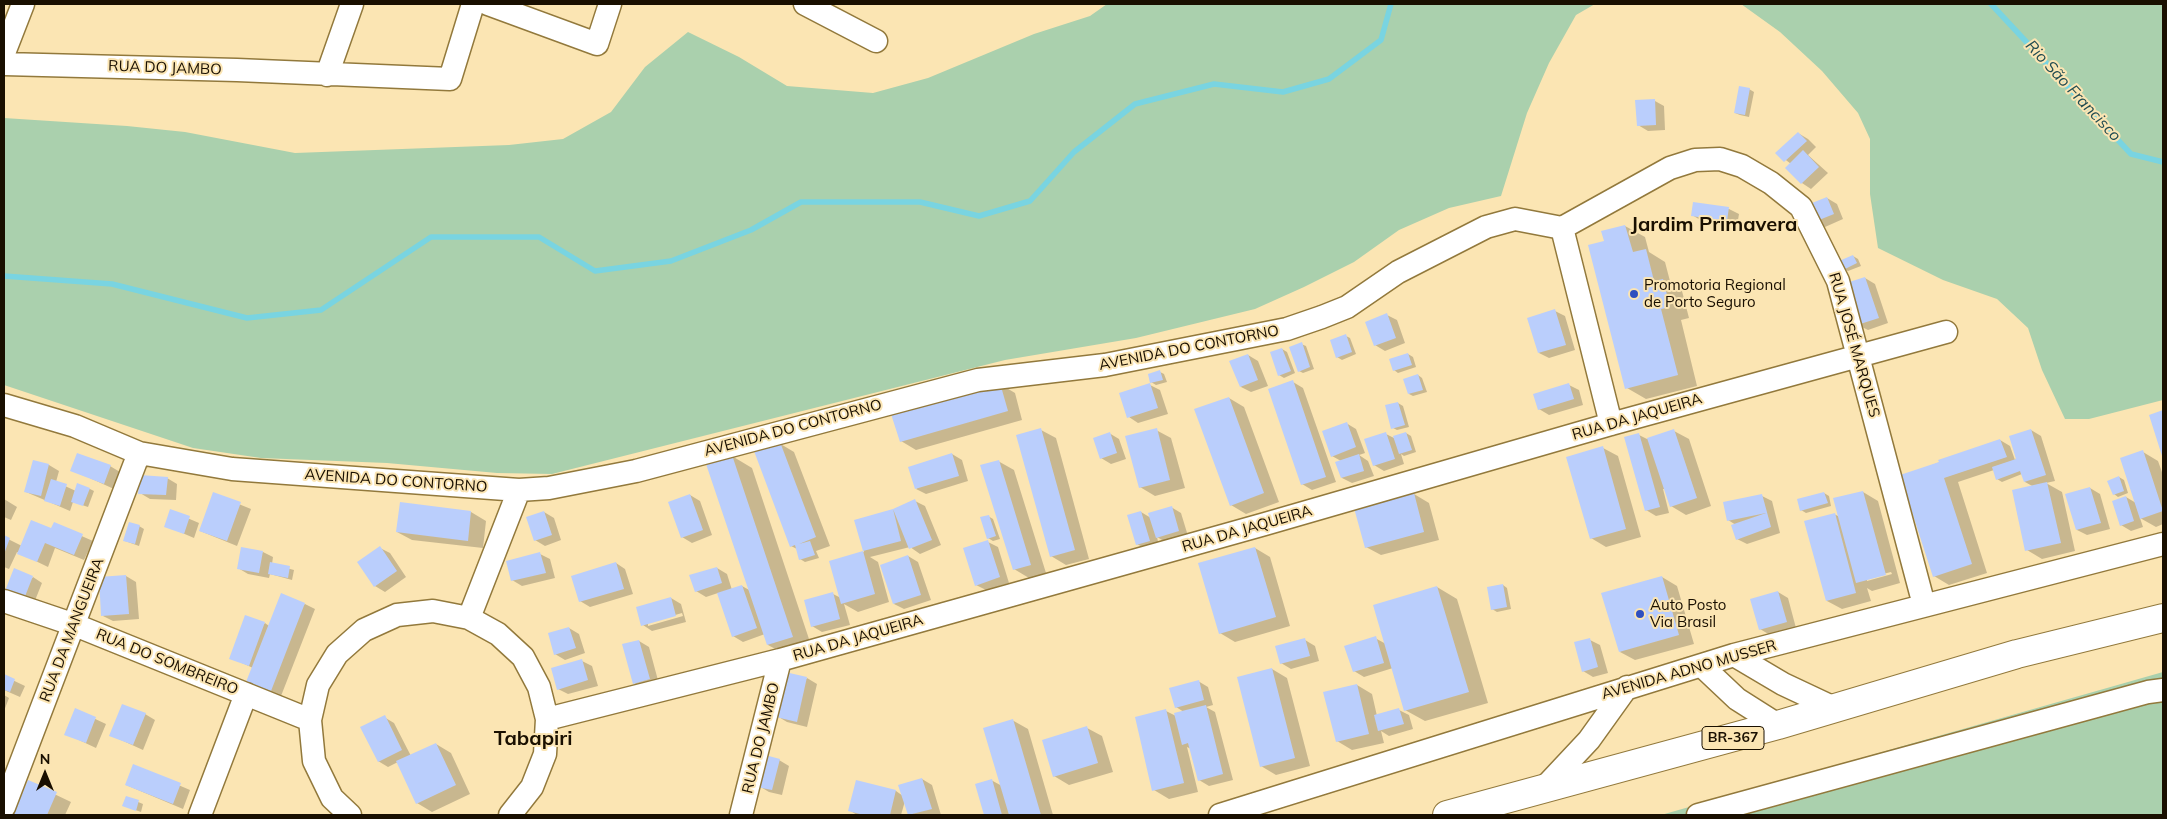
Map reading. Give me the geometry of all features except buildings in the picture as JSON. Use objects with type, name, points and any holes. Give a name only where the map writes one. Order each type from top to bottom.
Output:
[{"type":"main road","name":"BR-367","points":[[1447,815],[1778,726],[2017,654],[2163,618]]},
{"type":"street","points":[[4,53],[23,4]]},
{"type":"street","points":[[327,75],[352,4]]},
{"type":"street","name":"RUA DO JAMBO","points":[[4,64],[237,70],[450,79],[474,4]]},
{"type":"street","points":[[488,4],[597,44],[610,4]]},
{"type":"street","points":[[805,4],[876,41]]},
{"type":"street","name":"RUA JOSÉ MARQUES","points":[[1562,228],[1670,168],[1694,160],[1720,159],[1742,166],[1771,183],[1801,207],[1838,281],[1924,605]]},
{"type":"street","name":"AVENIDA DO CONTORNO","points":[[4,404],[75,426],[139,453],[232,469],[519,490],[549,488],[599,480],[978,380],[1105,365],[1287,329],[1322,318],[1347,306],[1406,268],[1486,227],[1514,219],[1562,228]]},
{"type":"street","points":[[1562,228],[1611,424]]},
{"type":"street","name":"RUA DA JAQUEIRA","points":[[547,719],[780,660],[1266,524],[1611,424],[1946,332]]},
{"type":"street","name":"RUA DA MANGUEIRA","points":[[4,807],[139,453]]},
{"type":"street","points":[[468,618],[519,490]]},
{"type":"street","name":"AVENIDA ADNO MUSSER","points":[[1233,814],[1734,655],[2163,544]]},
{"type":"street","name":"RUA DO SOMBREIRO","points":[[4,601],[75,625],[310,720]]},
{"type":"street","points":[[350,815],[332,798],[314,761],[310,720],[318,685],[337,654],[364,630],[397,615],[433,611],[468,618],[498,634],[523,657],[539,686],[547,719],[545,754],[532,787],[510,815]]},
{"type":"street","points":[[1734,655],[1783,684],[1834,708]]},
{"type":"street","name":"RUA DO JAMBO","points":[[741,815],[780,660]]},
{"type":"street","points":[[1702,666],[1737,699],[1778,726]]},
{"type":"street","points":[[1544,788],[1589,740],[1627,688]]},
{"type":"street","points":[[1698,815],[2148,692],[2163,690]]},
{"type":"street","name":"RUA DO SOMBREIRO","points":[[200,815],[246,694]]},
{"type":"green space","points":[[1107,4],[1595,4],[1576,15],[1549,63],[1527,113],[1501,196],[1449,208],[1399,230],[1354,262],[1255,309],[1136,338],[1005,360],[552,474],[497,473],[387,463],[261,458],[193,448],[4,385],[4,118],[127,126],[185,132],[295,153],[509,145],[563,139],[611,112],[645,67],[688,32],[739,57],[787,86],[873,93],[928,78],[1034,34],[1090,16]]},
{"type":"green space","points":[[1741,4],[2163,4],[2163,400],[2089,419],[2065,419],[2042,370],[2028,328],[1997,299],[1943,280],[1878,248],[1870,194],[1870,139],[1858,113],[1822,71],[1780,32]]},
{"type":"green space","points":[[2163,672],[2163,815],[1661,815],[2107,688]]},
{"type":"waterway","points":[[4,276],[112,284],[247,318],[321,310],[431,237],[539,237],[595,271],[671,261],[751,230],[801,202],[920,202],[979,216],[1030,201],[1074,152],[1135,104],[1214,84],[1283,92],[1329,79],[1381,40],[1391,4]]},
{"type":"waterway","name":"Rio São Francisco","points":[[1991,4],[2131,154],[2163,162]]},
{"type":"place","name":"Promotoria Regional de Porto Seguro","points":[[1634,294]]},
{"type":"place","name":"Auto Posto Via Brasil","points":[[1640,614]]},
{"type":"district","name":"Jardim Primavera","points":[[1714,225]]},
{"type":"district","name":"Tabapiri","points":[[533,739]]}]
